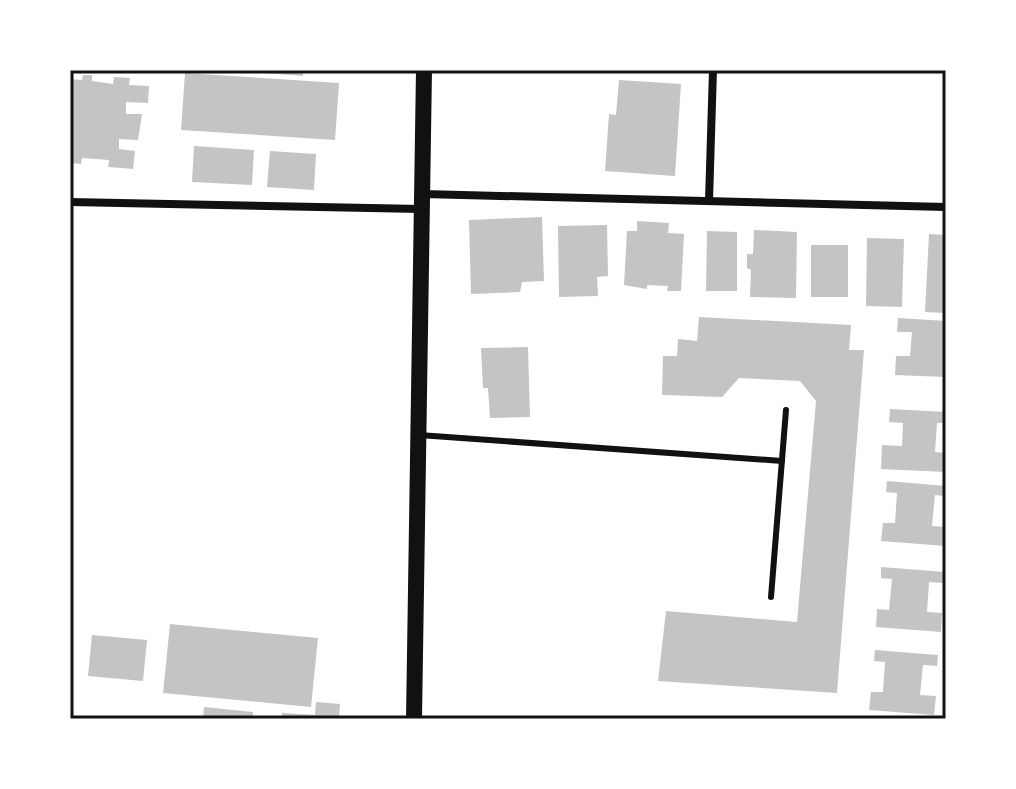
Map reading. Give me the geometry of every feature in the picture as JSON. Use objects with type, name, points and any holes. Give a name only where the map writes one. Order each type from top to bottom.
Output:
[{"type":"main road","points":[[414,719],[424,70]]},
{"type":"street","points":[[709,201],[713,70]]},
{"type":"street","points":[[70,202],[709,201],[946,207]]},
{"type":"lane","points":[[771,597],[786,410]]},
{"type":"lane","points":[[419,435],[782,461]]},
{"type":"building","points":[[303,70],[303,76],[251,72]]},
{"type":"building","points":[[185,73],[339,83],[335,140],[181,130]]},
{"type":"building","points":[[83,75],[92,75],[92,81],[113,84],[114,77],[130,78],[129,85],[149,86],[148,103],[126,102],[126,114],[142,114],[138,140],[119,139],[119,149],[135,151],[133,169],[108,167],[109,160],[82,158],[81,164],[70,163],[70,79],[82,80]]},
{"type":"building","points":[[619,80],[681,84],[675,176],[605,171],[609,114],[616,115]]},
{"type":"building","points":[[194,146],[254,150],[252,185],[192,182]]},
{"type":"building","points":[[270,151],[316,154],[314,190],[267,187]]},
{"type":"building","points":[[542,217],[544,281],[522,282],[520,292],[471,294],[469,220]]},
{"type":"building","points":[[637,221],[669,223],[668,233],[684,234],[681,291],[667,291],[668,286],[647,285],[647,289],[624,285],[627,231],[637,231]]},
{"type":"building","points":[[607,225],[608,276],[597,277],[598,296],[559,297],[558,226]]},
{"type":"building","points":[[754,230],[797,232],[796,298],[750,297],[751,270],[747,268],[747,254],[753,254]]},
{"type":"building","points":[[707,231],[737,232],[737,291],[706,291]]},
{"type":"building","points":[[929,234],[946,235],[946,313],[925,312]]},
{"type":"building","points":[[867,238],[904,239],[902,307],[866,306]]},
{"type":"building","points":[[811,245],[848,245],[848,297],[811,297]]},
{"type":"building","points":[[699,317],[851,325],[849,350],[864,350],[837,693],[658,681],[666,611],[797,622],[816,401],[800,381],[739,378],[722,397],[662,395],[663,356],[677,356],[678,339],[697,341]]},
{"type":"building","points":[[898,318],[946,321],[946,377],[895,375],[896,356],[910,356],[912,332],[897,332]]},
{"type":"building","points":[[528,347],[530,417],[490,418],[488,388],[483,388],[481,348]]},
{"type":"building","points":[[890,409],[946,412],[946,423],[937,423],[935,452],[946,453],[946,472],[881,469],[882,445],[902,446],[903,423],[889,422]]},
{"type":"building","points":[[887,481],[946,486],[946,496],[935,495],[932,526],[946,527],[946,546],[881,541],[883,523],[895,523],[897,493],[886,492]]},
{"type":"building","points":[[881,567],[945,572],[944,583],[929,582],[927,612],[942,613],[941,632],[876,627],[877,609],[889,610],[892,579],[881,578]]},
{"type":"building","points":[[170,624],[318,638],[311,707],[163,693]]},
{"type":"building","points":[[92,635],[147,640],[143,681],[88,676]]},
{"type":"building","points":[[875,650],[938,655],[937,666],[923,665],[920,695],[936,696],[934,715],[869,710],[871,692],[883,692],[885,662],[874,661]]},
{"type":"building","points":[[316,702],[340,704],[339,719],[282,719],[282,713],[315,715]]},
{"type":"building","points":[[204,707],[253,712],[253,719],[203,719]]}]
